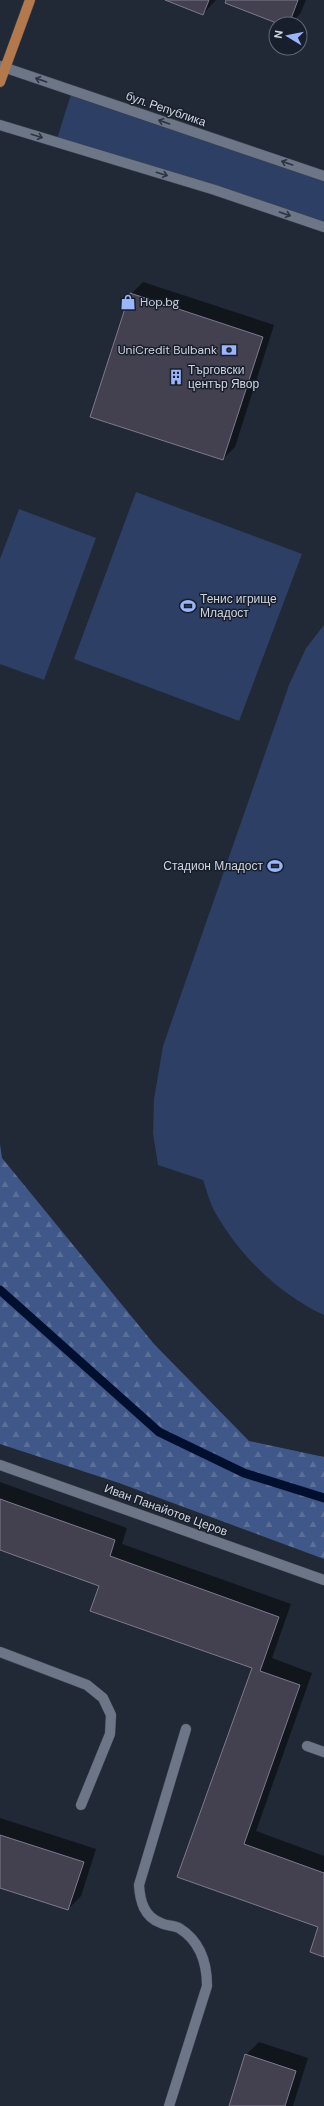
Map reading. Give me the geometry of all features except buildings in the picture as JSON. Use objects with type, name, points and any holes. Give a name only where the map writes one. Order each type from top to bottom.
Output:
[{"type":"main road","points":[[0,82],[3,67],[30,0]]},
{"type":"street","name":"бул. Република","points":[[3,67],[324,176]]},
{"type":"street","points":[[0,125],[215,190],[324,227]]},
{"type":"street","name":"Иван Панайотов Церов","points":[[0,1465],[324,1580]]},
{"type":"street","points":[[0,1652],[87,1685],[103,1698],[111,1715],[110,1734],[81,1805]]},
{"type":"street","points":[[169,2106],[207,1986],[207,1969],[202,1952],[191,1938],[178,1927],[160,1923],[151,1918],[144,1908],[140,1897],[139,1885],[186,1729]]},
{"type":"street","points":[[307,1746],[324,1752]]},
{"type":"shaded area","points":[[72,91],[324,176],[324,227],[56,142]]},
{"type":"shaded area","name":"Тенис игрище Младост","points":[[136,492],[302,554],[239,721],[74,659]]},
{"type":"shaded area","points":[[19,509],[96,538],[44,680],[0,664],[0,559]]},
{"type":"shaded area","name":"Стадион Младост","points":[[324,625],[324,1315],[307,1306],[277,1285],[262,1273],[249,1259],[226,1230],[216,1214],[210,1202],[203,1180],[158,1165],[153,1133],[154,1099],[163,1046],[289,685],[306,648]]},
{"type":"green space","points":[[0,1144],[2,1158],[154,1344],[249,1441],[324,1457],[324,1559],[119,1483],[0,1444]]},
{"type":"waterway","points":[[0,1290],[159,1432],[244,1473],[324,1498]]},
{"type":"place","name":"Hop.bg","points":[[128,302]]},
{"type":"place","name":"UniCredit Bulbank","points":[[229,350]]},
{"type":"place","name":"Търговски център Явор","points":[[176,377]]},
{"type":"place","name":"Тенис игрище Младост","points":[[188,606]]},
{"type":"place","name":"Стадион Младост","points":[[275,866]]}]
